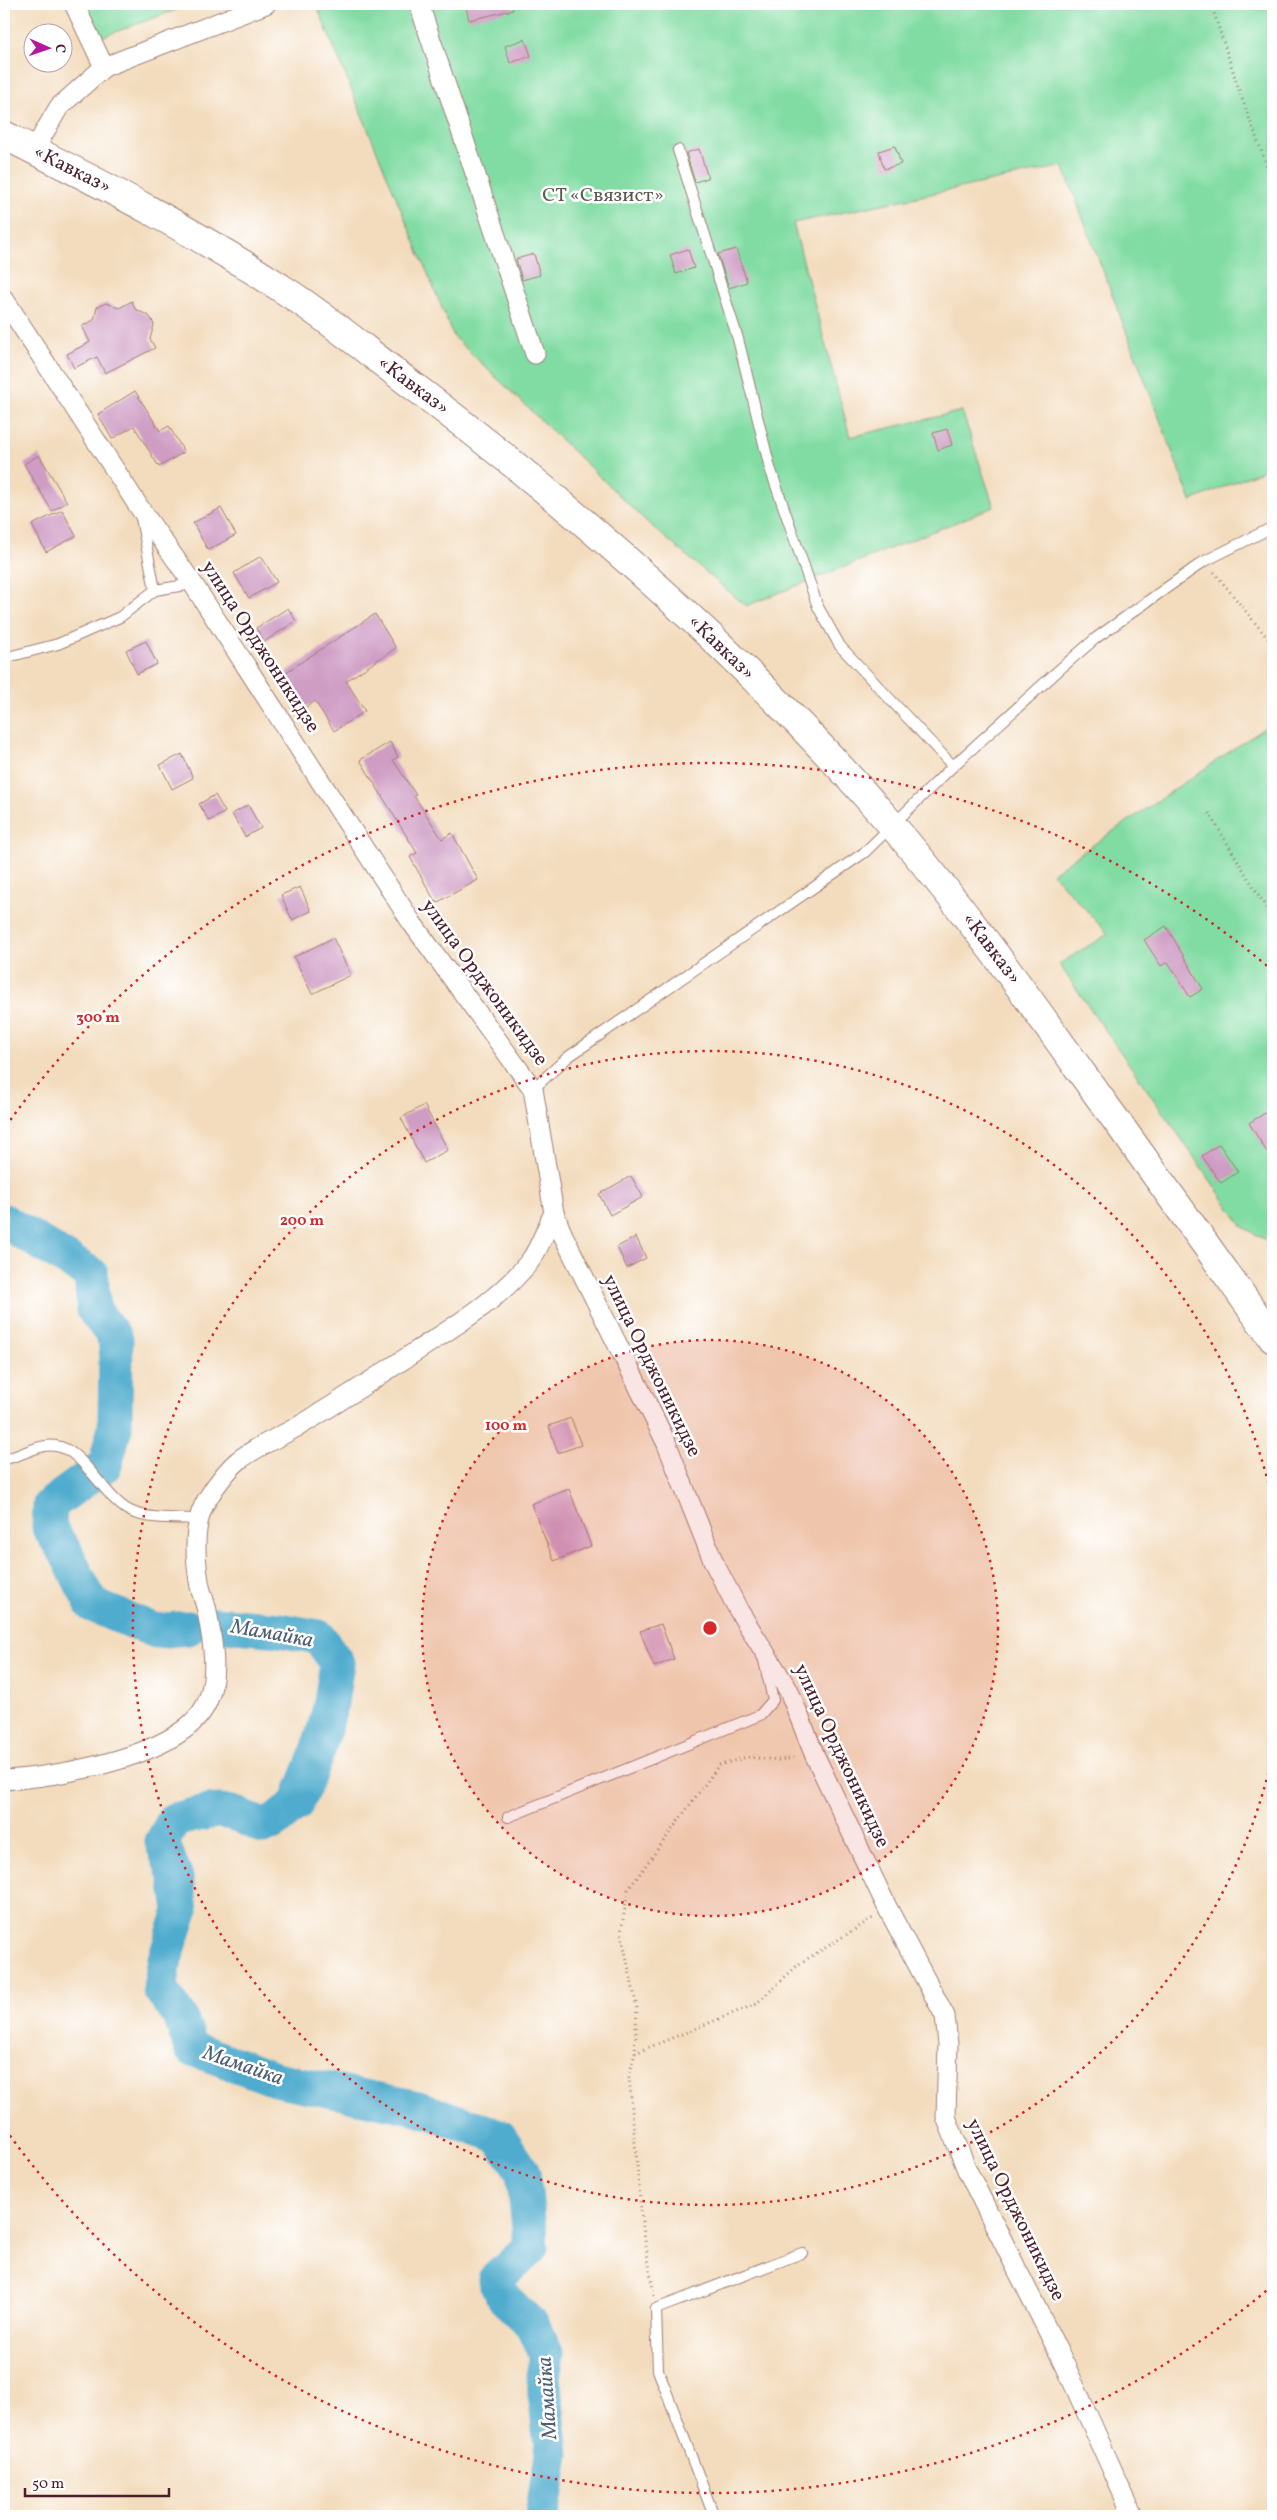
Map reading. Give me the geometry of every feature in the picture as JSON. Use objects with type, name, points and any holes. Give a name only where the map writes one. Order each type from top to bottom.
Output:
[{"type":"highway","name":"«Кавказ»","points":[[4,135],[215,246],[288,292],[489,444],[613,547],[728,653],[810,735],[892,825],[986,939],[1273,1339]]},
{"type":"street","points":[[74,4],[104,67]]},
{"type":"street","points":[[34,150],[59,107],[104,67],[225,11],[266,4]]},
{"type":"street","points":[[419,4],[535,354]]},
{"type":"street","name":"улица Орджоникидзе","points":[[4,299],[139,507],[193,584],[412,923],[533,1089],[554,1213],[666,1442],[714,1563],[789,1692],[814,1756],[888,1909],[945,2016],[948,2044],[946,2117],[967,2170],[1066,2367],[1133,2516]]},
{"type":"street","points":[[4,1780],[42,1777],[125,1757],[170,1739],[194,1722],[208,1701],[213,1677],[212,1648],[206,1609],[199,1582],[197,1558],[199,1519],[207,1499],[239,1461],[308,1421],[485,1307],[531,1260],[554,1213]]},
{"type":"lane","points":[[678,150],[738,339],[770,468],[818,607],[840,646],[953,766]]},
{"type":"lane","points":[[139,507],[155,590]]},
{"type":"lane","points":[[533,1089],[568,1057],[865,852],[953,766],[1089,644],[1203,562],[1273,527]]},
{"type":"lane","points":[[4,658],[58,644],[120,617],[155,590],[193,584]]},
{"type":"lane","points":[[4,1459],[39,1447],[56,1446],[71,1451],[103,1486],[130,1511],[159,1517],[199,1519]]},
{"type":"lane","points":[[508,1817],[760,1716],[773,1700],[760,1645]]},
{"type":"lane","points":[[714,2516],[658,2370],[656,2309],[802,2253]]},
{"type":"path","points":[[1211,4],[1273,182]]},
{"type":"path","points":[[1203,562],[1230,590],[1273,645]]},
{"type":"path","points":[[1209,813],[1273,919]]},
{"type":"path","points":[[656,2309],[642,2221],[629,2076],[635,2053],[637,2008],[621,1932],[628,1890],[719,1765],[747,1757],[778,1760],[814,1756]]},
{"type":"path","points":[[635,2053],[756,2004],[799,1964],[888,1909]]},
{"type":"green space","points":[[81,4],[192,4],[96,39]]},
{"type":"green space","name":"СТ «Связист»","points":[[316,4],[1273,4],[1273,466],[1191,501],[1063,166],[793,223],[850,437],[962,411],[994,507],[746,606],[648,523],[454,337]]},
{"type":"green space","points":[[1273,722],[1273,1238],[1268,1241],[1243,1227],[1059,964],[1108,934],[1052,873]]},
{"type":"building","points":[[465,4],[512,4],[513,10],[469,20]]},
{"type":"building","points":[[525,39],[531,56],[510,63],[505,46]]},
{"type":"building","points":[[895,146],[901,164],[884,169],[879,151]]},
{"type":"building","points":[[699,149],[708,178],[695,182],[686,153]]},
{"type":"building","points":[[688,249],[694,268],[676,274],[670,255]]},
{"type":"building","points":[[736,249],[747,282],[729,288],[718,254]]},
{"type":"building","points":[[534,254],[540,275],[522,280],[516,259]]},
{"type":"building","points":[[132,301],[135,309],[149,316],[152,320],[154,325],[150,339],[155,348],[105,373],[97,357],[74,368],[67,354],[90,342],[82,326],[94,320],[97,307],[106,303],[119,308]]},
{"type":"building","points":[[135,391],[160,431],[169,426],[184,452],[159,467],[134,426],[112,439],[98,414]]},
{"type":"building","points":[[947,429],[952,445],[938,450],[933,433]]},
{"type":"building","points":[[39,455],[67,502],[52,511],[24,464]]},
{"type":"building","points":[[221,508],[236,535],[208,550],[193,523]]},
{"type":"building","points":[[62,510],[76,536],[46,552],[32,525]]},
{"type":"building","points":[[261,556],[277,582],[249,598],[234,573]]},
{"type":"building","points":[[288,608],[296,621],[264,642],[256,628]]},
{"type":"building","points":[[375,614],[396,648],[346,681],[365,711],[334,731],[315,701],[302,710],[280,676]]},
{"type":"building","points":[[146,641],[157,664],[137,674],[126,650]]},
{"type":"building","points":[[390,742],[398,757],[393,760],[416,795],[414,796],[442,839],[452,833],[478,880],[436,903],[410,857],[417,853],[360,760]]},
{"type":"building","points":[[182,754],[193,778],[172,789],[160,765]]},
{"type":"building","points":[[215,795],[225,812],[209,821],[199,804]]},
{"type":"building","points":[[248,805],[261,828],[245,837],[232,814]]},
{"type":"building","points":[[300,887],[311,911],[292,920],[281,895]]},
{"type":"building","points":[[1166,926],[1203,989],[1190,997],[1168,962],[1161,966],[1144,940]]},
{"type":"building","points":[[333,938],[351,975],[312,994],[294,957]]},
{"type":"building","points":[[424,1105],[448,1150],[424,1163],[401,1118]]},
{"type":"building","points":[[1273,1108],[1273,1162],[1249,1123]]},
{"type":"building","points":[[1219,1144],[1238,1172],[1221,1183],[1202,1156]]},
{"type":"building","points":[[631,1176],[643,1197],[610,1215],[599,1194]]},
{"type":"building","points":[[636,1237],[646,1258],[627,1268],[617,1247]]},
{"type":"building","points":[[571,1418],[581,1445],[558,1453],[549,1426]]},
{"type":"building","points":[[569,1489],[591,1546],[554,1561],[531,1504]]},
{"type":"building","points":[[661,1624],[674,1659],[654,1667],[640,1631]]},
{"type":"waterway","name":"Мамайка","points":[[4,1221],[91,1274],[94,1310],[116,1339],[115,1428],[105,1465],[50,1505],[49,1528],[66,1553],[92,1605],[156,1631],[188,1628]]},
{"type":"waterway","name":"Мамайка","points":[[215,1624],[279,1630],[319,1637],[337,1663],[331,1703],[319,1748],[297,1803],[276,1821],[263,1827],[238,1815],[220,1811],[200,1813],[174,1820],[162,1842],[176,1878],[181,1911],[165,1959],[160,1989],[180,2016],[191,2048],[275,2079],[418,2108],[499,2136],[523,2172],[531,2247],[495,2280],[504,2298],[533,2326],[547,2354],[543,2377],[552,2454],[542,2516]]}]
